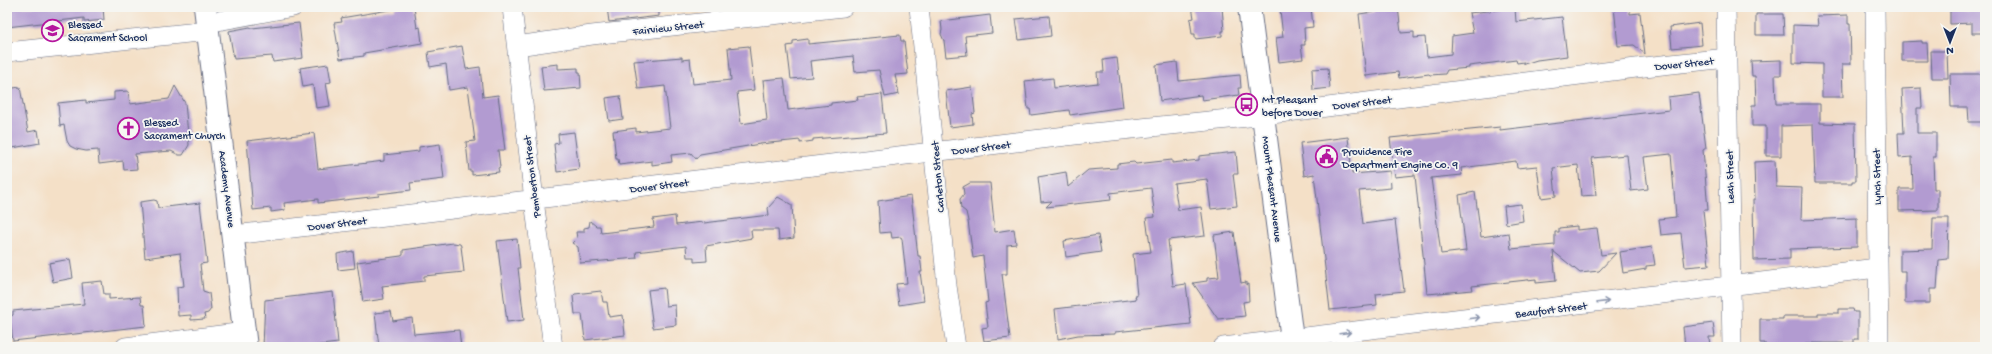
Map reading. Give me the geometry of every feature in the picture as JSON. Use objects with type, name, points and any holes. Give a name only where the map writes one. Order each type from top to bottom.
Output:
[{"type":"main road","name":"Mount Pleasant Avenue","points":[[1249,7],[1264,114],[1292,343]]},
{"type":"main road","name":"Academy Avenue","points":[[207,20],[246,340]]},
{"type":"street","points":[[7,52],[293,7]]},
{"type":"street","name":"Pemberton Street","points":[[512,7],[534,200],[553,347]]},
{"type":"street","name":"Fairview Street","points":[[517,46],[592,35],[843,7]]},
{"type":"street","name":"Carleton Street","points":[[919,7],[935,153],[947,286],[956,347]]},
{"type":"street","name":"Leah Street","points":[[1726,7],[1732,347]]},
{"type":"street","name":"Lynch Street","points":[[1875,7],[1879,347]]},
{"type":"street","name":"Dover Street","points":[[234,235],[1728,58]]},
{"type":"street","name":"Beaufort Street","points":[[1223,347],[1292,343],[1877,268]]},
{"type":"street","points":[[124,347],[246,340]]},
{"type":"building","points":[[7,7],[103,7],[104,20],[84,22],[84,18],[7,27]]},
{"type":"building","points":[[395,7],[414,7],[417,28],[420,27],[422,43],[364,53],[364,56],[340,59],[334,23],[342,22],[341,18],[395,9]]},
{"type":"building","points":[[607,7],[659,7],[659,16],[609,22]]},
{"type":"building","points":[[1192,7],[1222,7],[1224,31],[1222,31],[1222,36],[1195,39],[1195,34],[1192,34],[1190,19],[1194,18]]},
{"type":"building","points":[[1311,7],[1313,27],[1304,28],[1305,45],[1301,45],[1303,59],[1279,62],[1276,38],[1283,37],[1280,10]]},
{"type":"building","points":[[1374,7],[1398,7],[1401,33],[1414,32],[1414,38],[1425,37],[1427,57],[1451,54],[1452,36],[1473,33],[1469,13],[1515,8],[1516,22],[1562,17],[1567,56],[1537,60],[1524,64],[1524,62],[1517,63],[1516,60],[1469,66],[1469,68],[1447,70],[1445,74],[1429,74],[1399,78],[1398,72],[1366,76],[1359,14],[1374,12]]},
{"type":"building","points":[[1614,7],[1630,7],[1630,14],[1640,13],[1645,54],[1634,45],[1618,46]]},
{"type":"building","points":[[1963,8],[1963,10],[1985,10],[1985,33],[1972,33],[1972,23],[1950,24],[1950,9]]},
{"type":"building","points":[[1756,14],[1783,14],[1784,35],[1756,35]]},
{"type":"building","points":[[990,15],[992,33],[965,36],[967,55],[946,57],[944,41],[941,34],[941,21]]},
{"type":"building","points":[[1848,15],[1848,24],[1850,24],[1851,64],[1842,64],[1843,97],[1822,97],[1822,64],[1793,63],[1793,25],[1818,26],[1817,16]]},
{"type":"building","points":[[1049,16],[1051,36],[1019,40],[1016,19]]},
{"type":"building","points":[[299,23],[303,58],[273,62],[272,56],[234,59],[229,31],[250,27]]},
{"type":"building","points":[[1700,23],[1702,45],[1672,48],[1670,27]]},
{"type":"building","points":[[900,35],[901,41],[904,41],[908,74],[895,75],[899,94],[885,97],[879,70],[855,72],[853,56],[810,61],[812,77],[791,79],[787,46],[793,45],[793,41],[808,39],[808,44]]},
{"type":"building","points":[[1922,41],[1922,43],[1927,43],[1928,61],[1902,61],[1902,42]]},
{"type":"building","points":[[462,46],[466,69],[480,67],[483,97],[498,95],[505,150],[498,150],[500,167],[498,168],[499,172],[472,175],[472,171],[469,171],[466,142],[475,141],[468,87],[449,90],[446,64],[430,67],[428,52]]},
{"type":"building","points":[[749,46],[754,90],[737,92],[741,124],[767,120],[763,80],[784,78],[788,110],[831,105],[831,103],[858,100],[857,97],[882,94],[886,133],[813,139],[813,141],[800,143],[800,140],[760,144],[700,154],[696,159],[691,153],[671,155],[672,162],[652,165],[652,161],[619,165],[618,159],[616,159],[613,131],[636,128],[636,132],[670,128],[665,86],[638,89],[634,61],[682,57],[682,60],[690,59],[693,84],[731,80],[728,48]]},
{"type":"building","points":[[1931,51],[1947,51],[1948,78],[1932,78]]},
{"type":"building","points":[[1117,58],[1123,107],[1070,115],[1069,110],[1031,115],[1030,109],[1028,109],[1025,81],[1053,78],[1054,88],[1098,83],[1097,72],[1104,72],[1103,60]]},
{"type":"building","points":[[1781,60],[1781,75],[1775,75],[1776,104],[1820,104],[1820,123],[1855,124],[1856,181],[1852,181],[1852,183],[1815,183],[1813,125],[1781,126],[1781,156],[1766,156],[1766,126],[1752,126],[1752,105],[1756,105],[1755,76],[1752,76],[1751,61]]},
{"type":"building","points":[[1177,62],[1179,81],[1240,75],[1241,88],[1238,88],[1239,95],[1202,100],[1201,95],[1160,101],[1156,65]]},
{"type":"building","points":[[328,64],[331,82],[326,83],[330,106],[316,108],[313,85],[303,87],[300,68]]},
{"type":"building","points":[[558,64],[558,69],[578,68],[578,72],[580,72],[581,88],[544,91],[541,66]]},
{"type":"building","points":[[1328,68],[1330,88],[1313,90],[1312,69]]},
{"type":"building","points":[[1950,74],[1985,74],[1985,122],[1969,122],[1968,107],[1951,107]]},
{"type":"building","name":"Blessed Sacrament Church","points":[[175,86],[185,103],[189,145],[183,155],[179,155],[171,151],[135,154],[137,169],[124,170],[123,161],[99,164],[98,150],[86,151],[70,146],[67,141],[64,125],[60,126],[58,103],[86,100],[86,103],[114,100],[114,92],[128,91],[130,104],[169,99]]},
{"type":"building","points":[[20,87],[28,132],[38,130],[40,143],[7,149],[7,89]]},
{"type":"building","points":[[972,87],[975,113],[972,114],[973,124],[950,127],[946,91]]},
{"type":"building","points":[[1921,88],[1922,108],[1917,108],[1917,133],[1936,133],[1936,157],[1933,157],[1934,189],[1938,189],[1938,210],[1899,211],[1899,189],[1913,189],[1912,157],[1899,158],[1898,133],[1904,133],[1902,89]]},
{"type":"building","points":[[1699,93],[1706,148],[1703,150],[1708,210],[1703,210],[1709,265],[1685,267],[1681,233],[1661,235],[1659,219],[1676,217],[1671,154],[1644,157],[1648,189],[1631,191],[1627,155],[1592,158],[1596,195],[1581,196],[1578,165],[1553,168],[1556,196],[1541,198],[1537,166],[1517,168],[1516,161],[1461,168],[1462,175],[1431,178],[1441,254],[1466,251],[1459,195],[1475,192],[1481,237],[1509,233],[1511,249],[1555,245],[1555,232],[1559,232],[1559,228],[1577,226],[1577,230],[1597,228],[1601,255],[1616,253],[1599,271],[1580,273],[1553,251],[1556,281],[1536,283],[1536,279],[1472,286],[1473,290],[1427,294],[1415,175],[1395,177],[1390,138],[1500,127],[1500,130],[1669,110],[1668,97]]},
{"type":"building","points":[[620,96],[623,119],[609,121],[606,98]]},
{"type":"building","points":[[574,132],[579,169],[557,172],[554,144],[559,143],[558,134]]},
{"type":"building","points":[[314,133],[318,169],[384,161],[384,155],[419,151],[419,147],[440,144],[444,179],[410,183],[411,190],[378,194],[379,196],[318,203],[318,199],[284,203],[285,210],[271,212],[271,208],[253,210],[247,141]]},
{"type":"building","points":[[1348,137],[1352,174],[1390,171],[1391,188],[1359,191],[1363,224],[1395,220],[1404,291],[1376,294],[1377,305],[1330,310],[1314,174],[1304,176],[1300,143]]},
{"type":"building","points":[[1236,152],[1238,174],[1233,174],[1237,206],[1211,209],[1207,179],[1174,183],[1178,210],[1201,207],[1205,236],[1168,240],[1173,286],[1186,284],[1191,324],[1115,332],[1115,334],[1078,335],[1058,339],[1055,309],[1136,299],[1133,254],[1151,252],[1146,218],[1155,217],[1151,188],[1110,193],[1111,200],[1046,207],[1052,201],[1041,202],[1038,177],[1066,172],[1068,187],[1088,170],[1117,168],[1117,164],[1134,162],[1136,164],[1172,160],[1172,163],[1199,160],[1199,156]]},
{"type":"building","points":[[1775,161],[1776,187],[1802,188],[1801,220],[1857,218],[1857,247],[1790,249],[1790,259],[1754,260],[1754,162]]},
{"type":"building","points":[[970,183],[990,183],[995,232],[1014,229],[1016,244],[1007,245],[1007,274],[1002,274],[1010,338],[984,341],[982,328],[988,327],[985,303],[988,302],[983,256],[973,258],[968,221],[966,212],[961,208],[960,199],[964,194],[963,187]]},
{"type":"building","points":[[911,196],[918,256],[920,256],[922,272],[920,272],[924,301],[899,305],[896,284],[907,283],[902,239],[901,237],[892,238],[891,232],[880,233],[878,201]]},
{"type":"building","points":[[778,197],[792,205],[794,238],[779,240],[778,230],[751,230],[752,238],[706,246],[707,261],[694,262],[694,257],[687,257],[686,246],[636,252],[637,258],[580,263],[578,247],[572,243],[577,238],[576,232],[584,232],[584,228],[589,227],[590,221],[596,226],[600,226],[601,233],[654,227],[653,219],[675,216],[676,225],[769,215],[768,208]]},
{"type":"building","points":[[157,201],[158,208],[200,203],[207,263],[200,264],[203,291],[209,293],[211,309],[208,313],[204,314],[205,319],[191,320],[191,315],[178,316],[177,287],[184,286],[180,253],[145,258],[140,202]]},
{"type":"building","points":[[1521,204],[1523,221],[1506,224],[1504,206]]},
{"type":"building","points":[[1933,218],[1949,218],[1948,259],[1939,260],[1937,289],[1930,289],[1930,303],[1905,303],[1905,271],[1900,271],[1900,250],[1932,249]]},
{"type":"building","points":[[1234,232],[1241,283],[1246,282],[1246,285],[1248,284],[1249,301],[1243,302],[1245,316],[1218,319],[1193,283],[1207,281],[1207,278],[1219,277],[1214,235]]},
{"type":"building","points":[[1098,235],[1101,252],[1066,257],[1064,241]]},
{"type":"building","points":[[517,239],[520,268],[518,268],[524,320],[507,322],[497,241]]},
{"type":"building","points":[[453,243],[460,244],[461,246],[464,272],[424,276],[424,281],[382,286],[384,299],[363,302],[357,262],[401,256],[403,255],[403,250]]},
{"type":"building","points":[[1652,247],[1655,265],[1646,266],[1646,269],[1623,273],[1620,252]]},
{"type":"building","points":[[353,251],[355,268],[338,270],[337,254]]},
{"type":"building","points":[[70,259],[73,278],[53,282],[49,263]]},
{"type":"building","points":[[102,281],[104,294],[109,294],[109,299],[140,297],[141,305],[144,305],[146,326],[13,341],[10,319],[13,315],[13,311],[84,304],[82,283]]},
{"type":"building","points":[[664,288],[666,306],[675,305],[676,325],[653,328],[648,290]]},
{"type":"building","points":[[601,291],[603,302],[607,302],[609,317],[623,315],[625,335],[585,340],[582,314],[575,314],[573,296],[575,294]]},
{"type":"building","points":[[333,292],[338,343],[304,347],[263,347],[265,300]]},
{"type":"building","points":[[1839,309],[1853,309],[1854,312],[1858,312],[1858,339],[1854,339],[1854,343],[1805,343],[1805,347],[1765,347],[1765,343],[1760,343],[1760,319],[1783,319],[1783,316],[1818,316],[1818,313],[1839,313]]},
{"type":"building","points":[[391,311],[393,321],[412,318],[414,334],[459,330],[461,347],[379,347],[375,313]]},
{"type":"building","points":[[1713,323],[1715,337],[1709,337],[1710,347],[1685,347],[1683,327]]},
{"type":"place","name":"Blessed Sacrament School","points":[[53,30]]},
{"type":"place","name":"Mt Pleasant before Dover","points":[[1246,105]]},
{"type":"place","name":"Blessed Sacrament Church","points":[[128,128]]},
{"type":"place","name":"Providence Fire Department Engine Co. 9","points":[[1326,157]]}]
